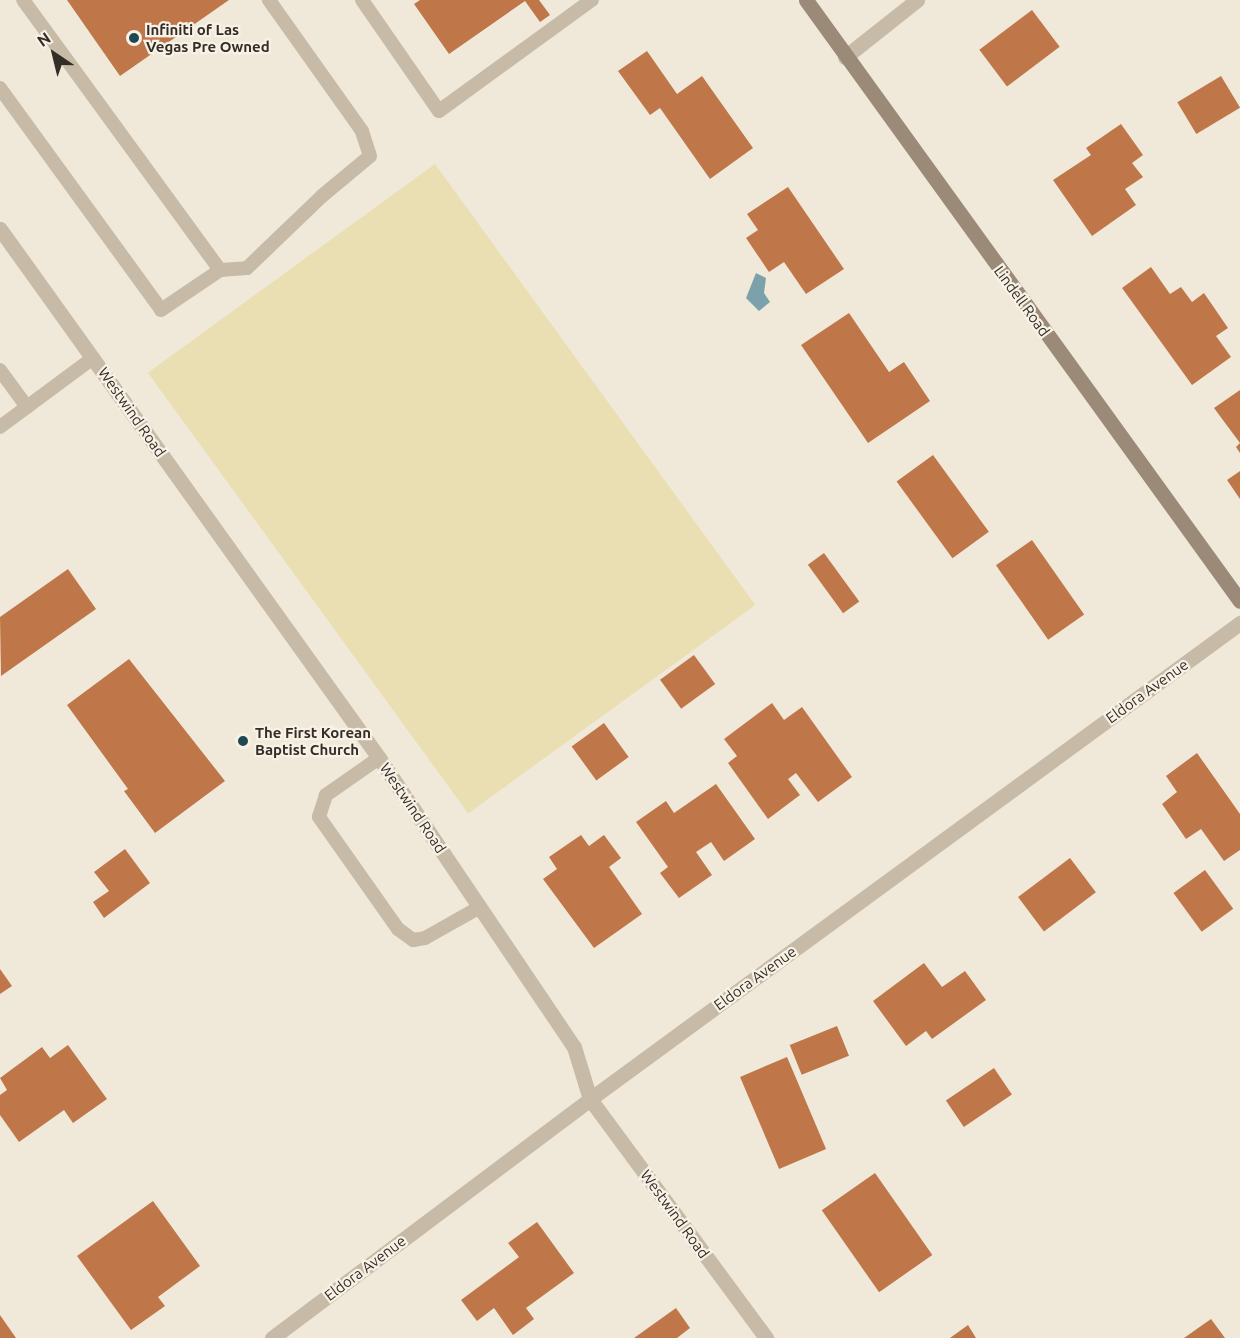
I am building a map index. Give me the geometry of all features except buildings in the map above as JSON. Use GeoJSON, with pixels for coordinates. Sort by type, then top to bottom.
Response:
{"type":"FeatureCollection","features":[{"type":"Feature","properties":{"kind":"street","name":"Lindell Road"},"geometry":{"type":"LineString","coordinates":[[806,0],[1240,601]]}},
{"type":"Feature","properties":{"kind":"street"},"geometry":{"type":"LineString","coordinates":[[845,57],[917,0]]}},
{"type":"Feature","properties":{"kind":"street","name":"Westwind Road"},"geometry":{"type":"LineString","coordinates":[[0,229],[378,758],[574,1047],[590,1099],[766,1338]]}},
{"type":"Feature","properties":{"kind":"street","name":"Eldora Avenue"},"geometry":{"type":"LineString","coordinates":[[272,1338],[590,1099],[1240,623]]}},
{"type":"Feature","properties":{"kind":"lane"},"geometry":{"type":"LineString","coordinates":[[23,0],[220,270]]}},
{"type":"Feature","properties":{"kind":"lane"},"geometry":{"type":"LineString","coordinates":[[0,88],[161,310],[220,270],[247,268],[370,156],[362,131],[269,0]]}},
{"type":"Feature","properties":{"kind":"lane"},"geometry":{"type":"LineString","coordinates":[[362,0],[439,111],[592,0]]}},
{"type":"Feature","properties":{"kind":"lane"},"geometry":{"type":"LineString","coordinates":[[0,428],[93,358]]}},
{"type":"Feature","properties":{"kind":"lane"},"geometry":{"type":"LineString","coordinates":[[0,370],[27,407]]}},
{"type":"Feature","properties":{"kind":"lane"},"geometry":{"type":"LineString","coordinates":[[378,758],[326,795],[319,817],[398,929],[413,940],[425,938],[480,907]]}},
{"type":"Feature","properties":{"kind":"sand"},"geometry":{"type":"Polygon","coordinates":[[[435,164],[755,605],[468,814],[148,373],[435,164]]]}},
{"type":"Feature","properties":{"kind":"water"},"geometry":{"type":"Polygon","coordinates":[[[756,273],[766,278],[764,293],[770,302],[759,311],[746,298],[756,273]]]}},
{"type":"Feature","properties":{"kind":"place","name":"Infiniti of Las Vegas Pre Owned"},"geometry":{"type":"Point","coordinates":[134,38]}},
{"type":"Feature","properties":{"kind":"place","name":"The First Korean Baptist Church"},"geometry":{"type":"Point","coordinates":[243,741]}}]}
